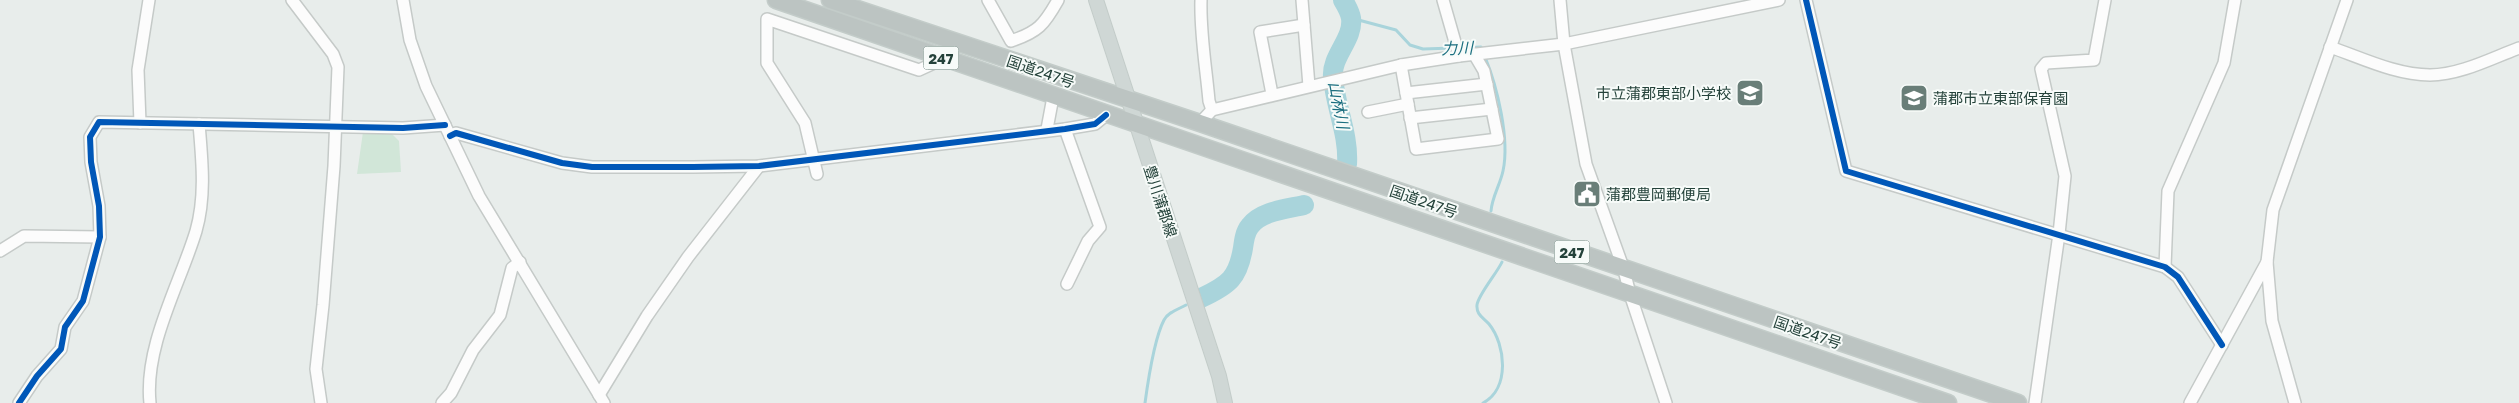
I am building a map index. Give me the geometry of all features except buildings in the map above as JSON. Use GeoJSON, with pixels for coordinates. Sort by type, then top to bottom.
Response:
{"type":"FeatureCollection","features":[{"type":"Feature","properties":{"kind":"highway","name":"国道247号"},"geometry":{"type":"LineString","coordinates":[[776,0],[1053,97],[1948,403]]}},
{"type":"Feature","properties":{"kind":"highway","name":"国道247号"},"geometry":{"type":"LineString","coordinates":[[830,0],[2018,403]]}},
{"type":"Feature","properties":{"kind":"main road","name":"豊川蒲郡線"},"geometry":{"type":"LineString","coordinates":[[1096,0],[1127,101],[1219,376],[1225,403]]}},
{"type":"Feature","properties":{"kind":"street"},"geometry":{"type":"LineString","coordinates":[[140,123],[138,70],[149,0]]}},
{"type":"Feature","properties":{"kind":"street"},"geometry":{"type":"LineString","coordinates":[[292,0],[333,54],[338,67],[323,305],[316,369],[321,403]]}},
{"type":"Feature","properties":{"kind":"street"},"geometry":{"type":"LineString","coordinates":[[403,0],[410,40],[426,86],[479,196],[602,399]]}},
{"type":"Feature","properties":{"kind":"street"},"geometry":{"type":"LineString","coordinates":[[988,0],[1011,41],[1032,34],[1045,23],[1058,0]]}},
{"type":"Feature","properties":{"kind":"street"},"geometry":{"type":"LineString","coordinates":[[1201,0],[1200,35],[1204,47],[1208,102],[1212,110]]}},
{"type":"Feature","properties":{"kind":"street"},"geometry":{"type":"LineString","coordinates":[[1302,0],[1309,86]]}},
{"type":"Feature","properties":{"kind":"street"},"geometry":{"type":"LineString","coordinates":[[1443,0],[1458,50]]}},
{"type":"Feature","properties":{"kind":"street"},"geometry":{"type":"LineString","coordinates":[[1560,0],[1564,44],[1586,164],[1624,270],[1630,294],[1666,403]]}},
{"type":"Feature","properties":{"kind":"street"},"geometry":{"type":"LineString","coordinates":[[1200,124],[1212,110],[1272,94],[1401,66],[1458,50],[1481,53],[1564,44],[1779,0]]}},
{"type":"Feature","properties":{"kind":"street"},"geometry":{"type":"LineString","coordinates":[[1806,0],[1846,172],[2165,267],[2178,277],[2222,344]]}},
{"type":"Feature","properties":{"kind":"street"},"geometry":{"type":"LineString","coordinates":[[2035,403],[2059,234],[2065,176],[2041,69],[2046,63],[2094,60],[2105,0]]}},
{"type":"Feature","properties":{"kind":"street"},"geometry":{"type":"LineString","coordinates":[[2165,267],[2168,191],[2224,62],[2235,0]]}},
{"type":"Feature","properties":{"kind":"street"},"geometry":{"type":"LineString","coordinates":[[2295,403],[2272,321],[2266,262],[2273,210],[2347,0]]}},
{"type":"Feature","properties":{"kind":"street"},"geometry":{"type":"LineString","coordinates":[[816,174],[805,123],[767,64],[767,19],[919,70],[943,59]]}},
{"type":"Feature","properties":{"kind":"street"},"geometry":{"type":"LineString","coordinates":[[1272,94],[1260,32],[1304,25]]}},
{"type":"Feature","properties":{"kind":"street"},"geometry":{"type":"LineString","coordinates":[[2330,47],[2405,73],[2432,75],[2458,71],[2519,48]]}},
{"type":"Feature","properties":{"kind":"street"},"geometry":{"type":"LineString","coordinates":[[1401,66],[1416,150],[1498,139],[1481,53]]}},
{"type":"Feature","properties":{"kind":"street"},"geometry":{"type":"LineString","coordinates":[[1368,112],[1407,99],[1487,84]]}},
{"type":"Feature","properties":{"kind":"street"},"geometry":{"type":"LineString","coordinates":[[1047,130],[1053,97]]}},
{"type":"Feature","properties":{"kind":"street"},"geometry":{"type":"LineString","coordinates":[[1410,118],[1492,109]]}},
{"type":"Feature","properties":{"kind":"street"},"geometry":{"type":"LineString","coordinates":[[450,136],[456,133],[562,163],[592,167],[759,166],[1095,124],[1106,115]]}},
{"type":"Feature","properties":{"kind":"street"},"geometry":{"type":"LineString","coordinates":[[20,403],[37,376],[61,349],[65,327],[83,301],[100,237],[99,206],[91,162],[90,137],[99,122],[403,128],[445,125]]}},
{"type":"Feature","properties":{"kind":"street"},"geometry":{"type":"LineString","coordinates":[[150,403],[152,364],[164,316],[196,230],[202,201],[203,175],[199,124]]}},
{"type":"Feature","properties":{"kind":"street"},"geometry":{"type":"LineString","coordinates":[[1065,128],[1100,227],[1088,241],[1066,284]]}},
{"type":"Feature","properties":{"kind":"street"},"geometry":{"type":"LineString","coordinates":[[602,399],[652,308],[688,257],[759,166]]}},
{"type":"Feature","properties":{"kind":"street"},"geometry":{"type":"LineString","coordinates":[[0,251],[24,236],[100,237]]}},
{"type":"Feature","properties":{"kind":"street"},"geometry":{"type":"LineString","coordinates":[[442,403],[451,392],[473,350],[500,315],[512,268],[520,262]]}},
{"type":"Feature","properties":{"kind":"street"},"geometry":{"type":"LineString","coordinates":[[2190,403],[2266,262]]}},
{"type":"Feature","properties":{"kind":"green space"},"geometry":{"type":"Polygon","coordinates":[[[389,131],[399,141],[401,172],[357,174],[363,132],[389,131]]]}},
{"type":"Feature","properties":{"kind":"waterway","name":"山林川"},"geometry":{"type":"LineString","coordinates":[[1343,0],[1351,18],[1351,26],[1335,62],[1333,77],[1346,142],[1347,164]]}},
{"type":"Feature","properties":{"kind":"waterway","name":"力川"},"geometry":{"type":"LineString","coordinates":[[1351,18],[1396,30],[1410,45],[1423,49],[1453,48]]}},
{"type":"Feature","properties":{"kind":"waterway","name":"力川"},"geometry":{"type":"LineString","coordinates":[[1459,48],[1481,47],[1483,51]]}},
{"type":"Feature","properties":{"kind":"waterway","name":"力川"},"geometry":{"type":"LineString","coordinates":[[1485,57],[1498,97],[1505,144],[1503,171],[1491,211]]}},
{"type":"Feature","properties":{"kind":"waterway","name":"山林川"},"geometry":{"type":"LineString","coordinates":[[1201,298],[1219,289],[1235,274],[1241,258],[1246,233],[1255,221],[1275,211],[1304,205]]}},
{"type":"Feature","properties":{"kind":"waterway","name":"力川"},"geometry":{"type":"LineString","coordinates":[[1483,403],[1498,388],[1501,377],[1502,355],[1495,333],[1479,314],[1477,305],[1502,262]]}},
{"type":"Feature","properties":{"kind":"waterway","name":"山林川"},"geometry":{"type":"LineString","coordinates":[[1145,403],[1152,360],[1160,328],[1168,315],[1186,305]]}},
{"type":"Feature","properties":{"kind":"cycle path"},"geometry":{"type":"LineString","coordinates":[[1806,0],[1846,171],[2165,267],[2178,277],[2222,345]]}},
{"type":"Feature","properties":{"kind":"cycle path"},"geometry":{"type":"LineString","coordinates":[[450,136],[456,133],[562,163],[592,167],[759,166],[1065,129],[1095,124],[1106,115]]}},
{"type":"Feature","properties":{"kind":"cycle path"},"geometry":{"type":"LineString","coordinates":[[19,403],[37,376],[61,349],[65,327],[83,301],[100,237],[99,206],[91,162],[90,137],[99,122],[403,128],[445,125]]}},
{"type":"Feature","properties":{"kind":"place","name":"市立蒲郡東部小学校"},"geometry":{"type":"Point","coordinates":[1750,93]}},
{"type":"Feature","properties":{"kind":"place","name":"蒲郡市立東部保育園"},"geometry":{"type":"Point","coordinates":[1914,98]}},
{"type":"Feature","properties":{"kind":"place","name":"蒲郡豊岡郵便局"},"geometry":{"type":"Point","coordinates":[1587,194]}}]}
